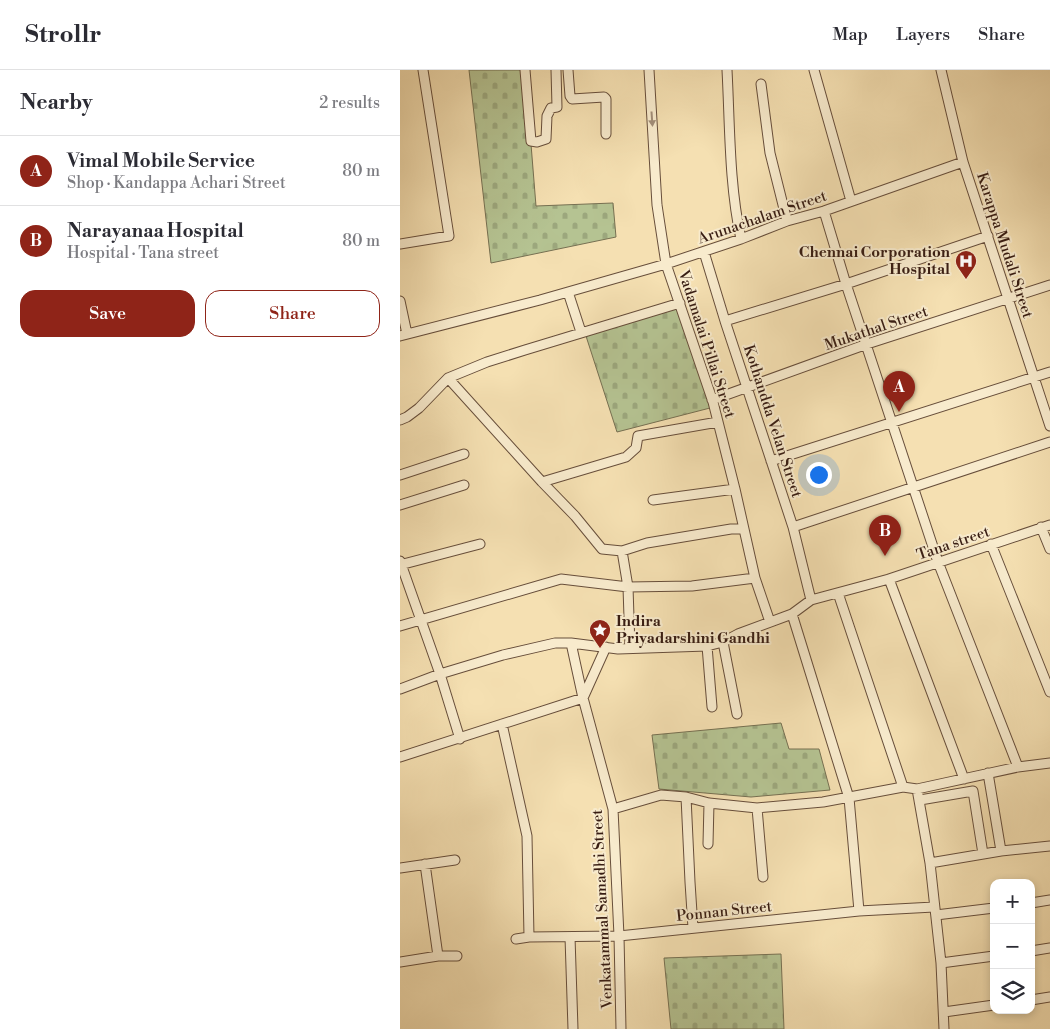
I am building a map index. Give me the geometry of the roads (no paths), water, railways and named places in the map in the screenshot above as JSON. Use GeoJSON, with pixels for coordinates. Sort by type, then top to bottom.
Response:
{"type":"FeatureCollection","features":[{"type":"Feature","properties":{"kind":"street"},"geometry":{"type":"LineString","coordinates":[[400,244],[449,236],[423,70]]}},
{"type":"Feature","properties":{"kind":"street"},"geometry":{"type":"LineString","coordinates":[[525,70],[530,141],[537,142],[546,139],[548,113],[551,108],[557,107],[556,70]]}},
{"type":"Feature","properties":{"kind":"street"},"geometry":{"type":"LineString","coordinates":[[568,70],[570,96],[572,99],[604,97],[606,99],[606,134]]}},
{"type":"Feature","properties":{"kind":"street","name":"Vadamalai Pillai Street"},"geometry":{"type":"LineString","coordinates":[[649,70],[657,205],[666,264],[712,400],[755,578],[770,622]]}},
{"type":"Feature","properties":{"kind":"street"},"geometry":{"type":"LineString","coordinates":[[727,70],[733,179],[737,221],[742,239]]}},
{"type":"Feature","properties":{"kind":"street"},"geometry":{"type":"LineString","coordinates":[[814,70],[851,201]]}},
{"type":"Feature","properties":{"kind":"street","name":"Karappa Mudali Street"},"geometry":{"type":"LineString","coordinates":[[941,70],[963,162],[1050,426]]}},
{"type":"Feature","properties":{"kind":"street"},"geometry":{"type":"LineString","coordinates":[[761,84],[770,153],[787,221]]}},
{"type":"Feature","properties":{"kind":"street","name":"Arunachalam Street"},"geometry":{"type":"LineString","coordinates":[[403,335],[666,264],[963,162]]}},
{"type":"Feature","properties":{"kind":"street"},"geometry":{"type":"LineString","coordinates":[[824,211],[846,284],[938,562],[1018,767]]}},
{"type":"Feature","properties":{"kind":"street"},"geometry":{"type":"LineString","coordinates":[[725,321],[846,284],[988,236]]}},
{"type":"Feature","properties":{"kind":"street","name":"Kothandda Velan Street"},"geometry":{"type":"LineString","coordinates":[[704,252],[793,527],[811,600]]}},
{"type":"Feature","properties":{"kind":"street","name":"Mukathal Street"},"geometry":{"type":"LineString","coordinates":[[712,400],[867,344],[1050,285]]}},
{"type":"Feature","properties":{"kind":"street"},"geometry":{"type":"LineString","coordinates":[[568,292],[581,332]]}},
{"type":"Feature","properties":{"kind":"street"},"geometry":{"type":"LineString","coordinates":[[400,301],[403,335]]}},
{"type":"Feature","properties":{"kind":"street"},"geometry":{"type":"LineString","coordinates":[[400,420],[418,408],[448,378],[487,362],[680,303]]}},
{"type":"Feature","properties":{"kind":"street"},"geometry":{"type":"LineString","coordinates":[[771,461],[1050,372]]}},
{"type":"Feature","properties":{"kind":"street"},"geometry":{"type":"LineString","coordinates":[[448,378],[602,548],[622,551],[652,542],[731,529],[744,529]]}},
{"type":"Feature","properties":{"kind":"street"},"geometry":{"type":"LineString","coordinates":[[542,482],[626,457],[636,448],[638,436],[718,422]]}},
{"type":"Feature","properties":{"kind":"street"},"geometry":{"type":"LineString","coordinates":[[793,527],[1050,442]]}},
{"type":"Feature","properties":{"kind":"street"},"geometry":{"type":"LineString","coordinates":[[400,475],[464,454]]}},
{"type":"Feature","properties":{"kind":"street"},"geometry":{"type":"LineString","coordinates":[[400,506],[464,485]]}},
{"type":"Feature","properties":{"kind":"street"},"geometry":{"type":"LineString","coordinates":[[653,500],[735,489]]}},
{"type":"Feature","properties":{"kind":"street"},"geometry":{"type":"LineString","coordinates":[[1046,526],[1050,549]]}},
{"type":"Feature","properties":{"kind":"street","name":"Tana street"},"geometry":{"type":"LineString","coordinates":[[400,689],[503,654],[555,643],[571,643],[618,649],[707,646],[723,642],[792,614],[811,600],[889,579],[1046,526]]}},
{"type":"Feature","properties":{"kind":"street"},"geometry":{"type":"LineString","coordinates":[[460,739],[440,674],[400,564],[480,544]]}},
{"type":"Feature","properties":{"kind":"street"},"geometry":{"type":"LineString","coordinates":[[991,544],[1050,692]]}},
{"type":"Feature","properties":{"kind":"street"},"geometry":{"type":"LineString","coordinates":[[622,551],[628,587],[630,648]]}},
{"type":"Feature","properties":{"kind":"street"},"geometry":{"type":"LineString","coordinates":[[400,626],[561,579],[628,587],[692,586],[755,578]]}},
{"type":"Feature","properties":{"kind":"street"},"geometry":{"type":"LineString","coordinates":[[889,579],[964,779]]}},
{"type":"Feature","properties":{"kind":"street"},"geometry":{"type":"LineString","coordinates":[[838,593],[903,788]]}},
{"type":"Feature","properties":{"kind":"street"},"geometry":{"type":"LineString","coordinates":[[792,614],[848,798],[859,911]]}},
{"type":"Feature","properties":{"kind":"street"},"geometry":{"type":"LineString","coordinates":[[723,642],[737,714]]}},
{"type":"Feature","properties":{"kind":"street","name":"Venkatammal Samadhi Street"},"geometry":{"type":"LineString","coordinates":[[571,643],[583,698],[613,809],[621,1029]]}},
{"type":"Feature","properties":{"kind":"street"},"geometry":{"type":"LineString","coordinates":[[707,646],[712,707]]}},
{"type":"Feature","properties":{"kind":"street"},"geometry":{"type":"LineString","coordinates":[[400,757],[583,698],[606,648]]}},
{"type":"Feature","properties":{"kind":"street"},"geometry":{"type":"LineString","coordinates":[[502,724],[527,836],[529,937]]}},
{"type":"Feature","properties":{"kind":"street"},"geometry":{"type":"LineString","coordinates":[[613,809],[661,796],[686,797],[709,803],[758,808],[848,798],[903,788],[917,789],[1018,767],[1050,763]]}},
{"type":"Feature","properties":{"kind":"street"},"geometry":{"type":"LineString","coordinates":[[988,774],[1001,851]]}},
{"type":"Feature","properties":{"kind":"street"},"geometry":{"type":"LineString","coordinates":[[917,789],[930,863],[941,963],[944,1029]]}},
{"type":"Feature","properties":{"kind":"street"},"geometry":{"type":"LineString","coordinates":[[920,800],[972,790],[983,854]]}},
{"type":"Feature","properties":{"kind":"street"},"geometry":{"type":"LineString","coordinates":[[686,797],[693,928]]}},
{"type":"Feature","properties":{"kind":"street"},"geometry":{"type":"LineString","coordinates":[[708,844],[709,803]]}},
{"type":"Feature","properties":{"kind":"street"},"geometry":{"type":"LineString","coordinates":[[758,808],[763,877]]}},
{"type":"Feature","properties":{"kind":"street"},"geometry":{"type":"LineString","coordinates":[[930,863],[1001,851],[1050,846]]}},
{"type":"Feature","properties":{"kind":"street"},"geometry":{"type":"LineString","coordinates":[[400,868],[455,860]]}},
{"type":"Feature","properties":{"kind":"street"},"geometry":{"type":"LineString","coordinates":[[425,864],[438,956]]}},
{"type":"Feature","properties":{"kind":"street"},"geometry":{"type":"LineString","coordinates":[[1035,902],[1050,900]]}},
{"type":"Feature","properties":{"kind":"street","name":"Ponnan Street"},"geometry":{"type":"LineString","coordinates":[[516,939],[529,937],[619,936],[859,911],[935,911],[990,908]]}},
{"type":"Feature","properties":{"kind":"street"},"geometry":{"type":"LineString","coordinates":[[570,938],[573,1029]]}},
{"type":"Feature","properties":{"kind":"street"},"geometry":{"type":"LineString","coordinates":[[1035,950],[1050,948]]}},
{"type":"Feature","properties":{"kind":"street"},"geometry":{"type":"LineString","coordinates":[[400,962],[438,956],[457,956]]}},
{"type":"Feature","properties":{"kind":"street"},"geometry":{"type":"LineString","coordinates":[[941,963],[990,957]]}},
{"type":"Feature","properties":{"kind":"street"},"geometry":{"type":"LineString","coordinates":[[1035,999],[1050,997]]}},
{"type":"Feature","properties":{"kind":"street"},"geometry":{"type":"LineString","coordinates":[[944,1012],[990,1006]]}},
{"type":"Feature","properties":{"kind":"place","name":"Chennai Corporation Hospital"},"geometry":{"type":"Point","coordinates":[966,280]}},
{"type":"Feature","properties":{"kind":"place","name":"Vimal Mobile Service"},"geometry":{"type":"Point","coordinates":[899,412]}},
{"type":"Feature","properties":{"kind":"place","name":"Narayanaa Hospital"},"geometry":{"type":"Point","coordinates":[885,556]}},
{"type":"Feature","properties":{"kind":"place","name":"Indira Priyadarshini Gandhi"},"geometry":{"type":"Point","coordinates":[600,649]}}]}
